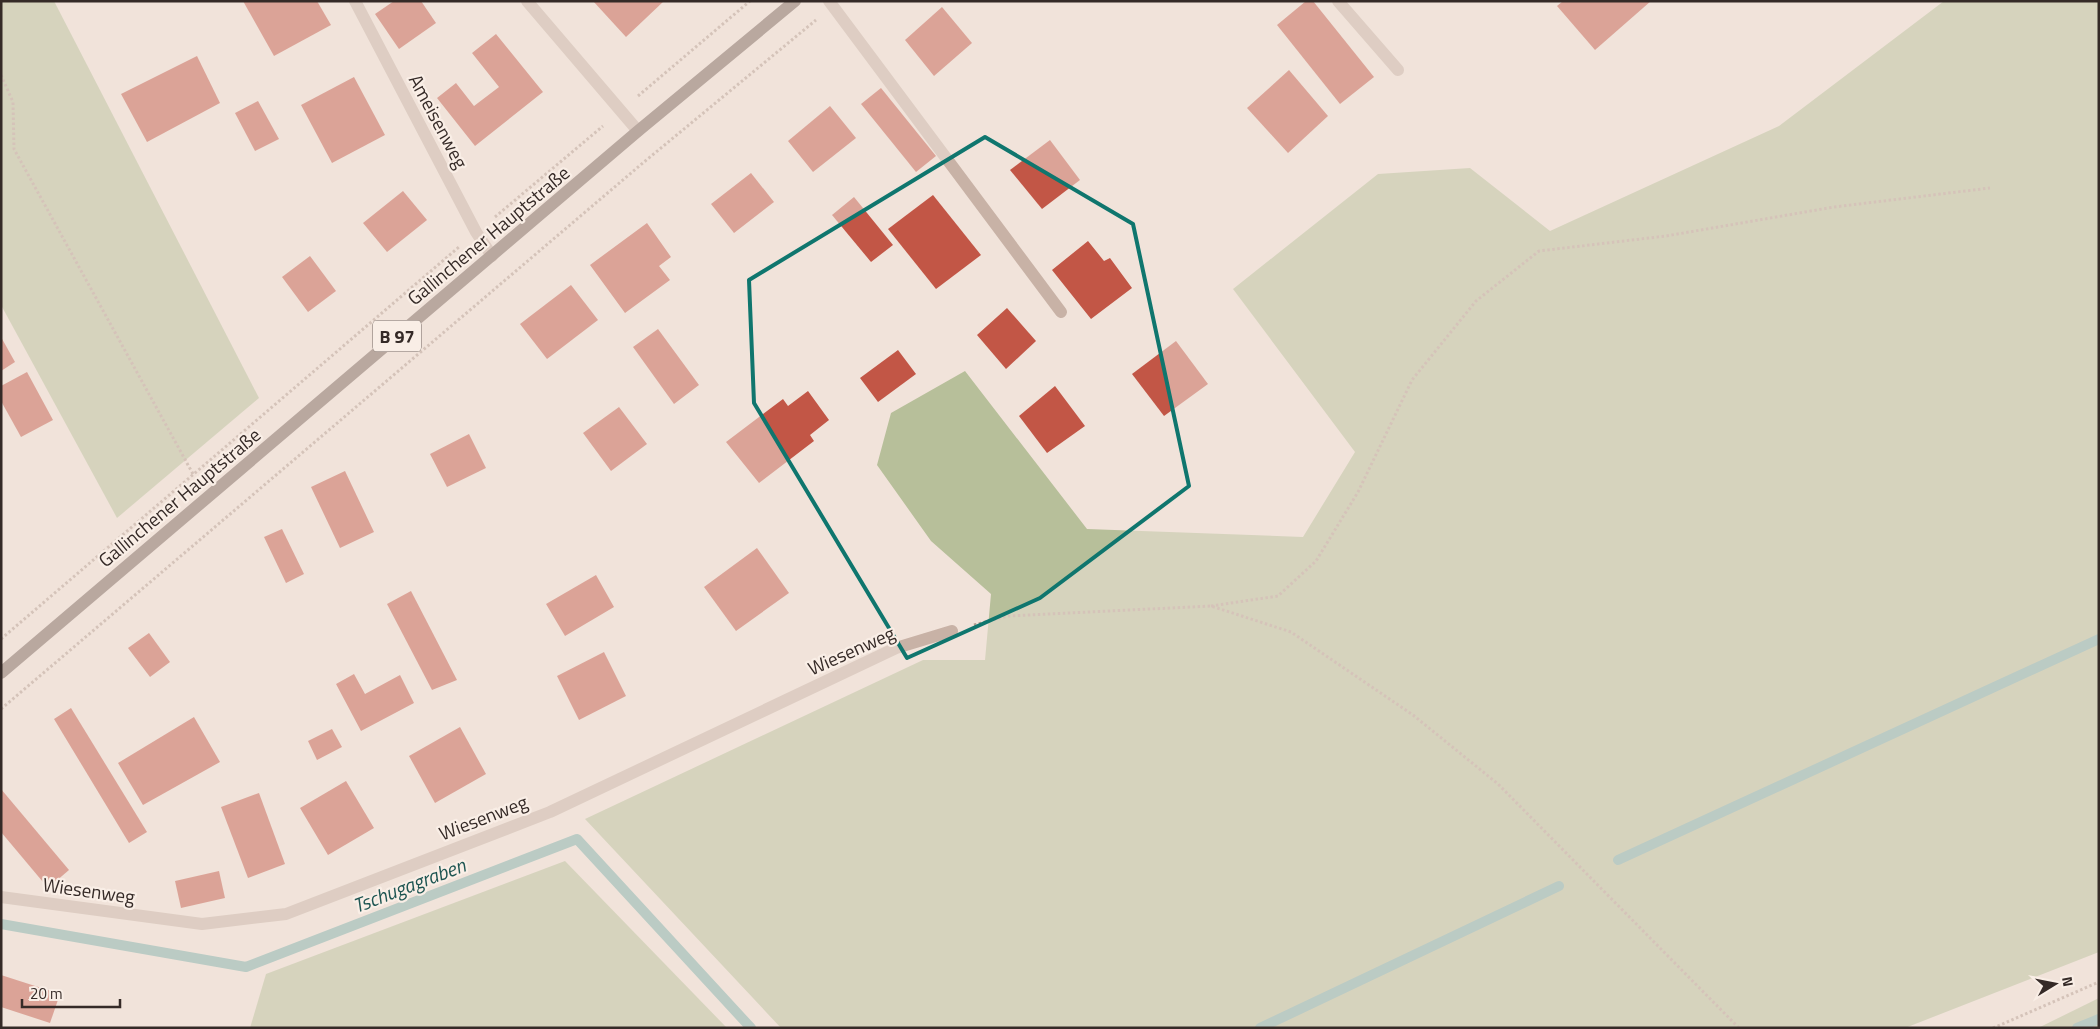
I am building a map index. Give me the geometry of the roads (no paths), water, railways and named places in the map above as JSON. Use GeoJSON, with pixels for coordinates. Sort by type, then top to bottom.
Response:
{"type":"FeatureCollection","features":[{"type":"Feature","properties":{"kind":"main road","name":"Gallinchener Hauptstraße"},"geometry":{"type":"LineString","coordinates":[[1,673],[638,131],[795,1]]}},
{"type":"Feature","properties":{"kind":"street","name":"Ameisenweg"},"geometry":{"type":"LineString","coordinates":[[354,1],[476,232],[492,256]]}},
{"type":"Feature","properties":{"kind":"street"},"geometry":{"type":"LineString","coordinates":[[527,1],[638,131]]}},
{"type":"Feature","properties":{"kind":"street"},"geometry":{"type":"LineString","coordinates":[[1338,1],[1398,70]]}},
{"type":"Feature","properties":{"kind":"street"},"geometry":{"type":"LineString","coordinates":[[831,4],[1062,312]]}},
{"type":"Feature","properties":{"kind":"street","name":"Wiesenweg"},"geometry":{"type":"LineString","coordinates":[[1,897],[202,924],[286,914],[550,812],[896,648],[952,631]]}},
{"type":"Feature","properties":{"kind":"waterway"},"geometry":{"type":"LineString","coordinates":[[1618,860],[2099,639]]}},
{"type":"Feature","properties":{"kind":"waterway","name":"Tschugagraben"},"geometry":{"type":"LineString","coordinates":[[1,924],[246,967],[577,839],[751,1028]]}},
{"type":"Feature","properties":{"kind":"waterway"},"geometry":{"type":"LineString","coordinates":[[1260,1028],[1559,886]]}},
{"type":"Feature","properties":{"kind":"waterway","name":"Tschugagraben"},"geometry":{"type":"LineString","coordinates":[[2077,1028],[2099,1019]]}}]}
